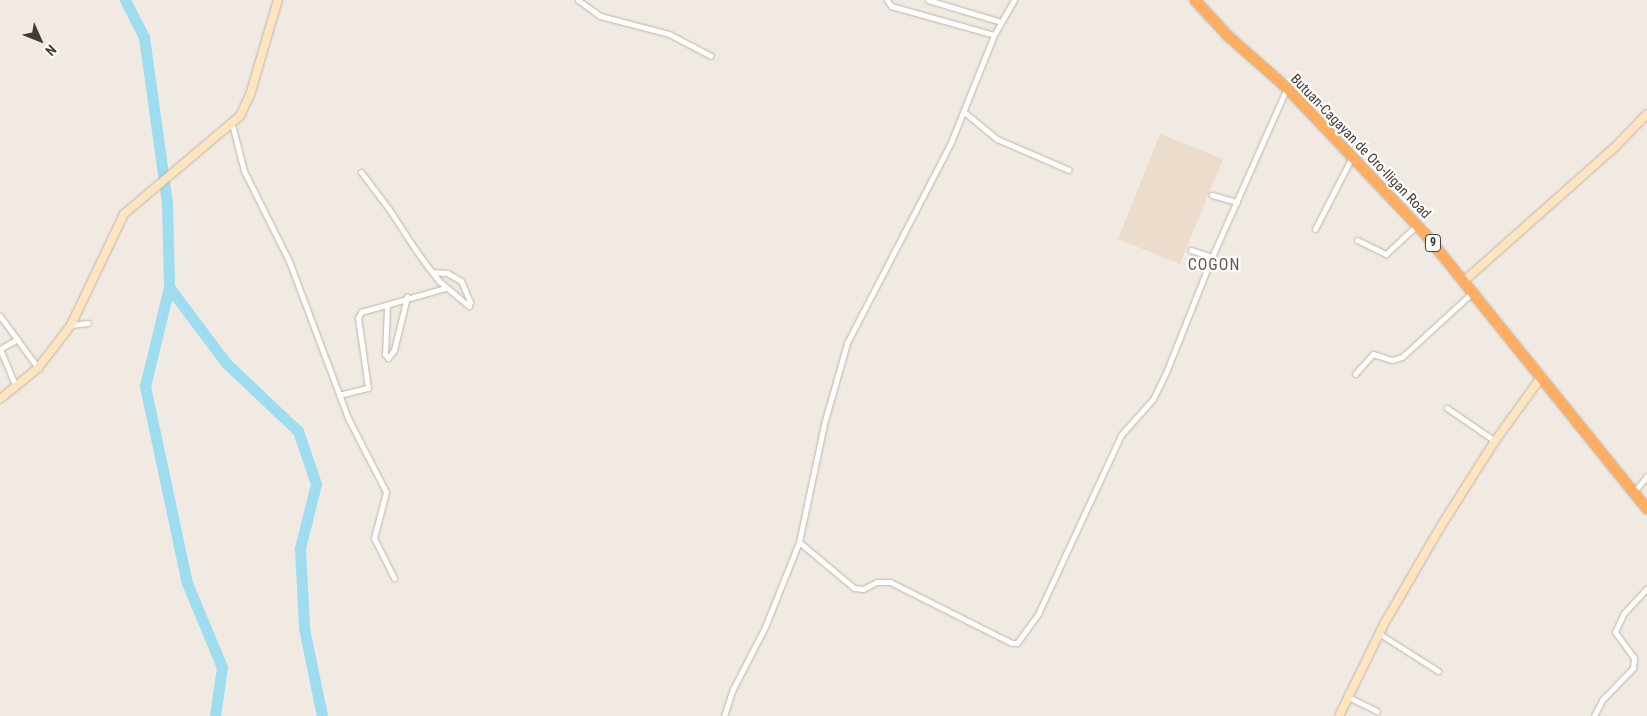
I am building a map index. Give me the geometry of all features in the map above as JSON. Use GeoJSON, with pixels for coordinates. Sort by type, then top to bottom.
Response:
{"type":"FeatureCollection","features":[{"type":"Feature","properties":{"kind":"highway","name":"Butuan-Cagayan de Oro-Iligan Road"},"geometry":{"type":"LineString","coordinates":[[1195,0],[1228,36],[1287,88],[1417,224],[1542,376],[1647,509]]}},
{"type":"Feature","properties":{"kind":"street"},"geometry":{"type":"LineString","coordinates":[[0,399],[16,388],[38,368],[71,325],[119,221],[143,195],[232,124],[248,101],[278,0]]}},
{"type":"Feature","properties":{"kind":"street"},"geometry":{"type":"LineString","coordinates":[[578,0],[600,16],[669,34],[711,56]]}},
{"type":"Feature","properties":{"kind":"street"},"geometry":{"type":"LineString","coordinates":[[887,0],[891,6],[994,35]]}},
{"type":"Feature","properties":{"kind":"street"},"geometry":{"type":"LineString","coordinates":[[928,0],[1001,22]]}},
{"type":"Feature","properties":{"kind":"street"},"geometry":{"type":"LineString","coordinates":[[724,716],[733,689],[765,627],[799,542],[843,354],[964,112],[994,35],[1013,0]]}},
{"type":"Feature","properties":{"kind":"street"},"geometry":{"type":"LineString","coordinates":[[799,542],[854,588],[863,589],[877,582],[890,582],[1012,644],[1017,643],[1038,614],[1121,434],[1153,399],[1188,322],[1212,257],[1287,88]]}},
{"type":"Feature","properties":{"kind":"street"},"geometry":{"type":"LineString","coordinates":[[964,112],[996,139],[1069,170]]}},
{"type":"Feature","properties":{"kind":"street"},"geometry":{"type":"LineString","coordinates":[[1464,280],[1614,148],[1647,114]]}},
{"type":"Feature","properties":{"kind":"street"},"geometry":{"type":"LineString","coordinates":[[232,124],[244,171],[290,261],[339,395],[386,492],[374,538],[394,578]]}},
{"type":"Feature","properties":{"kind":"street"},"geometry":{"type":"LineString","coordinates":[[1315,229],[1352,156]]}},
{"type":"Feature","properties":{"kind":"street"},"geometry":{"type":"LineString","coordinates":[[361,172],[432,272],[445,288],[465,306],[469,306],[461,280],[447,273],[432,272]]}},
{"type":"Feature","properties":{"kind":"street"},"geometry":{"type":"LineString","coordinates":[[1212,195],[1237,202]]}},
{"type":"Feature","properties":{"kind":"street"},"geometry":{"type":"LineString","coordinates":[[1357,240],[1386,254],[1417,224]]}},
{"type":"Feature","properties":{"kind":"street"},"geometry":{"type":"LineString","coordinates":[[1191,250],[1212,257]]}},
{"type":"Feature","properties":{"kind":"street"},"geometry":{"type":"LineString","coordinates":[[339,395],[368,388],[359,316],[364,311],[387,307],[407,297],[445,288]]}},
{"type":"Feature","properties":{"kind":"street"},"geometry":{"type":"LineString","coordinates":[[1355,374],[1373,354],[1392,360],[1402,357],[1474,292]]}},
{"type":"Feature","properties":{"kind":"street"},"geometry":{"type":"LineString","coordinates":[[387,307],[385,354],[388,358],[394,350],[407,297]]}},
{"type":"Feature","properties":{"kind":"street"},"geometry":{"type":"LineString","coordinates":[[0,316],[38,368]]}},
{"type":"Feature","properties":{"kind":"street"},"geometry":{"type":"LineString","coordinates":[[71,325],[88,323]]}},
{"type":"Feature","properties":{"kind":"street"},"geometry":{"type":"LineString","coordinates":[[16,388],[0,349],[17,339]]}},
{"type":"Feature","properties":{"kind":"street"},"geometry":{"type":"LineString","coordinates":[[1339,716],[1380,634],[1495,441],[1542,376]]}},
{"type":"Feature","properties":{"kind":"street"},"geometry":{"type":"LineString","coordinates":[[1447,408],[1495,441]]}},
{"type":"Feature","properties":{"kind":"street"},"geometry":{"type":"LineString","coordinates":[[1634,493],[1647,476]]}},
{"type":"Feature","properties":{"kind":"street"},"geometry":{"type":"LineString","coordinates":[[1594,716],[1602,700],[1633,668],[1634,658],[1615,632],[1617,623],[1647,588]]}},
{"type":"Feature","properties":{"kind":"street"},"geometry":{"type":"LineString","coordinates":[[1380,634],[1438,671]]}},
{"type":"Feature","properties":{"kind":"street"},"geometry":{"type":"LineString","coordinates":[[1348,697],[1377,711]]}},
{"type":"Feature","properties":{"kind":"shaded area"},"geometry":{"type":"Polygon","coordinates":[[[1160,134],[1223,159],[1180,264],[1118,239],[1160,134]]]}},
{"type":"Feature","properties":{"kind":"waterway"},"geometry":{"type":"LineString","coordinates":[[125,0],[144,37],[167,203],[169,287],[145,386],[187,583],[222,667],[215,716]]}},
{"type":"Feature","properties":{"kind":"waterway"},"geometry":{"type":"LineString","coordinates":[[169,287],[226,363],[298,431],[316,484],[300,548],[304,628],[322,716]]}},
{"type":"Feature","properties":{"kind":"district","name":"COGON"},"geometry":{"type":"Point","coordinates":[1214,265]}}]}
